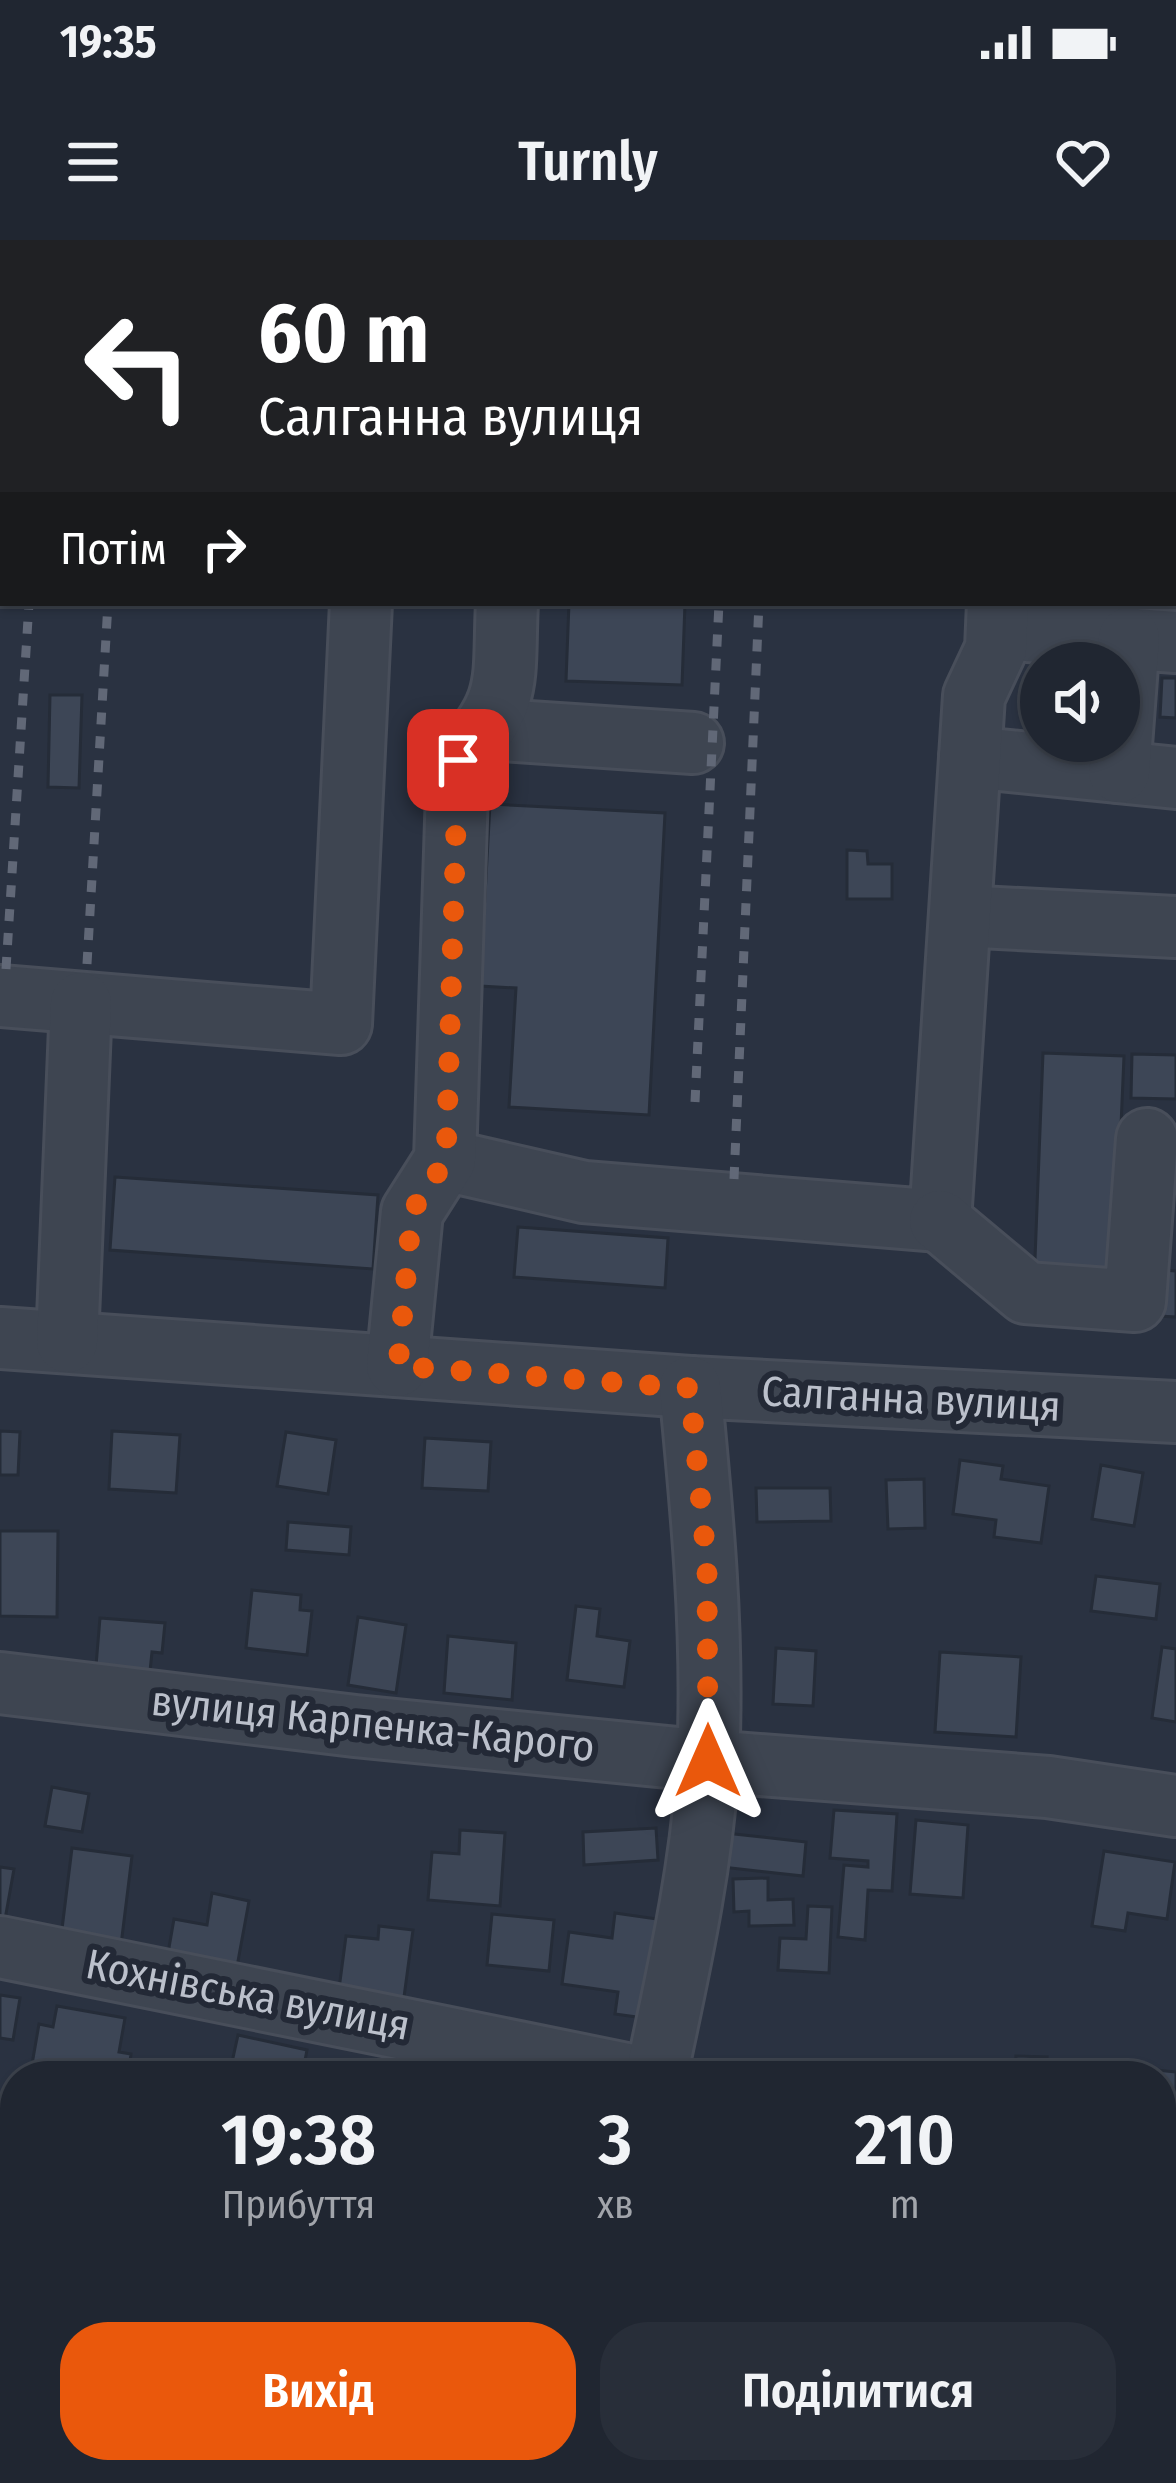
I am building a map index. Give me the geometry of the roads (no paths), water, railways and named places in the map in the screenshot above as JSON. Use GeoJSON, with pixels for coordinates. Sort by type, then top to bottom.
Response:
{"type":"FeatureCollection","features":[{"type":"Feature","properties":{"kind":"street"},"geometry":{"type":"LineString","coordinates":[[0,997],[341,1024],[361,606]]}},
{"type":"Feature","properties":{"kind":"street"},"geometry":{"type":"LineString","coordinates":[[398,1366],[412,1211],[446,1160],[458,760],[486,729],[502,701],[507,606]]}},
{"type":"Feature","properties":{"kind":"street"},"geometry":{"type":"LineString","coordinates":[[940,1221],[960,916],[970,757],[974,696],[996,650],[998,616],[1153,640],[1148,775],[970,757]]}},
{"type":"Feature","properties":{"kind":"street"},"geometry":{"type":"LineString","coordinates":[[486,729],[693,743]]}},
{"type":"Feature","properties":{"kind":"street"},"geometry":{"type":"LineString","coordinates":[[960,916],[1176,927]]}},
{"type":"Feature","properties":{"kind":"street"},"geometry":{"type":"LineString","coordinates":[[67,1342],[81,1004]]}},
{"type":"Feature","properties":{"kind":"street"},"geometry":{"type":"LineString","coordinates":[[446,1160],[584,1192],[940,1221],[1026,1293],[1135,1301],[1147,1139]]}},
{"type":"Feature","properties":{"kind":"street","name":"Салганна вулиця"},"geometry":{"type":"LineString","coordinates":[[0,1338],[690,1388],[1176,1412]]}},
{"type":"Feature","properties":{"kind":"street"},"geometry":{"type":"LineString","coordinates":[[659,2061],[693,1902],[708,1761],[707,1567],[690,1388]]}},
{"type":"Feature","properties":{"kind":"street","name":"вулиця Карпенка-Карого"},"geometry":{"type":"LineString","coordinates":[[0,1683],[355,1726],[708,1761],[1048,1787],[1176,1806]]}},
{"type":"Feature","properties":{"kind":"street","name":"Кохнівська вулиця"},"geometry":{"type":"LineString","coordinates":[[0,1948],[561,2061]]}},
{"type":"Feature","properties":{"kind":"railway"},"geometry":{"type":"LineString","coordinates":[[6,969],[29,606]]}},
{"type":"Feature","properties":{"kind":"railway"},"geometry":{"type":"LineString","coordinates":[[87,964],[108,606]]}},
{"type":"Feature","properties":{"kind":"railway"},"geometry":{"type":"LineString","coordinates":[[695,1102],[719,606]]}},
{"type":"Feature","properties":{"kind":"railway"},"geometry":{"type":"LineString","coordinates":[[734,1179],[759,606]]}}]}
